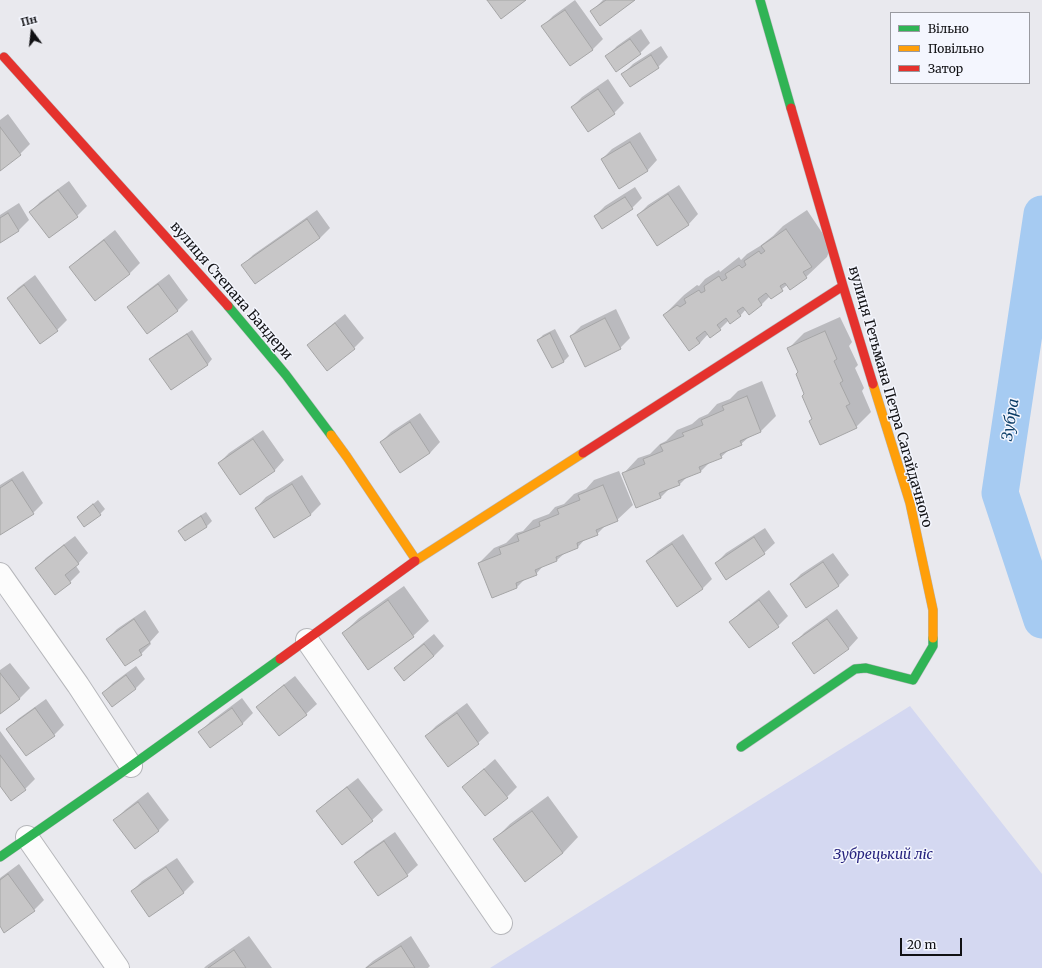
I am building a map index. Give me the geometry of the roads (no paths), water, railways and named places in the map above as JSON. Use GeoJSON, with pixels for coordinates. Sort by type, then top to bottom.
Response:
{"type":"FeatureCollection","features":[{"type":"Feature","properties":{"kind":"street","name":"вулиця Гетьмана Петра Сагайдачного"},"geometry":{"type":"LineString","coordinates":[[741,747],[855,669],[866,668],[913,680],[933,646],[933,610],[910,503],[843,286],[760,0]]}},
{"type":"Feature","properties":{"kind":"street","name":"вулиця Степана Бандери"},"geometry":{"type":"LineString","coordinates":[[4,57],[234,313],[286,375],[347,457],[416,560]]}},
{"type":"Feature","properties":{"kind":"street"},"geometry":{"type":"LineString","coordinates":[[0,857],[132,766],[308,640],[416,560],[843,286]]}},
{"type":"Feature","properties":{"kind":"street"},"geometry":{"type":"LineString","coordinates":[[0,574],[78,685],[132,766]]}},
{"type":"Feature","properties":{"kind":"street"},"geometry":{"type":"LineString","coordinates":[[308,640],[501,923]]}},
{"type":"Feature","properties":{"kind":"street"},"geometry":{"type":"LineString","coordinates":[[27,837],[118,968]]}},
{"type":"Feature","properties":{"kind":"waterway","name":"Зубра"},"geometry":{"type":"LineString","coordinates":[[1042,214],[1000,493],[1042,620]]}},
{"type":"Feature","properties":{"kind":"park label","name":"Зубрецький ліс"},"geometry":{"type":"Point","coordinates":[883,855]}}]}
